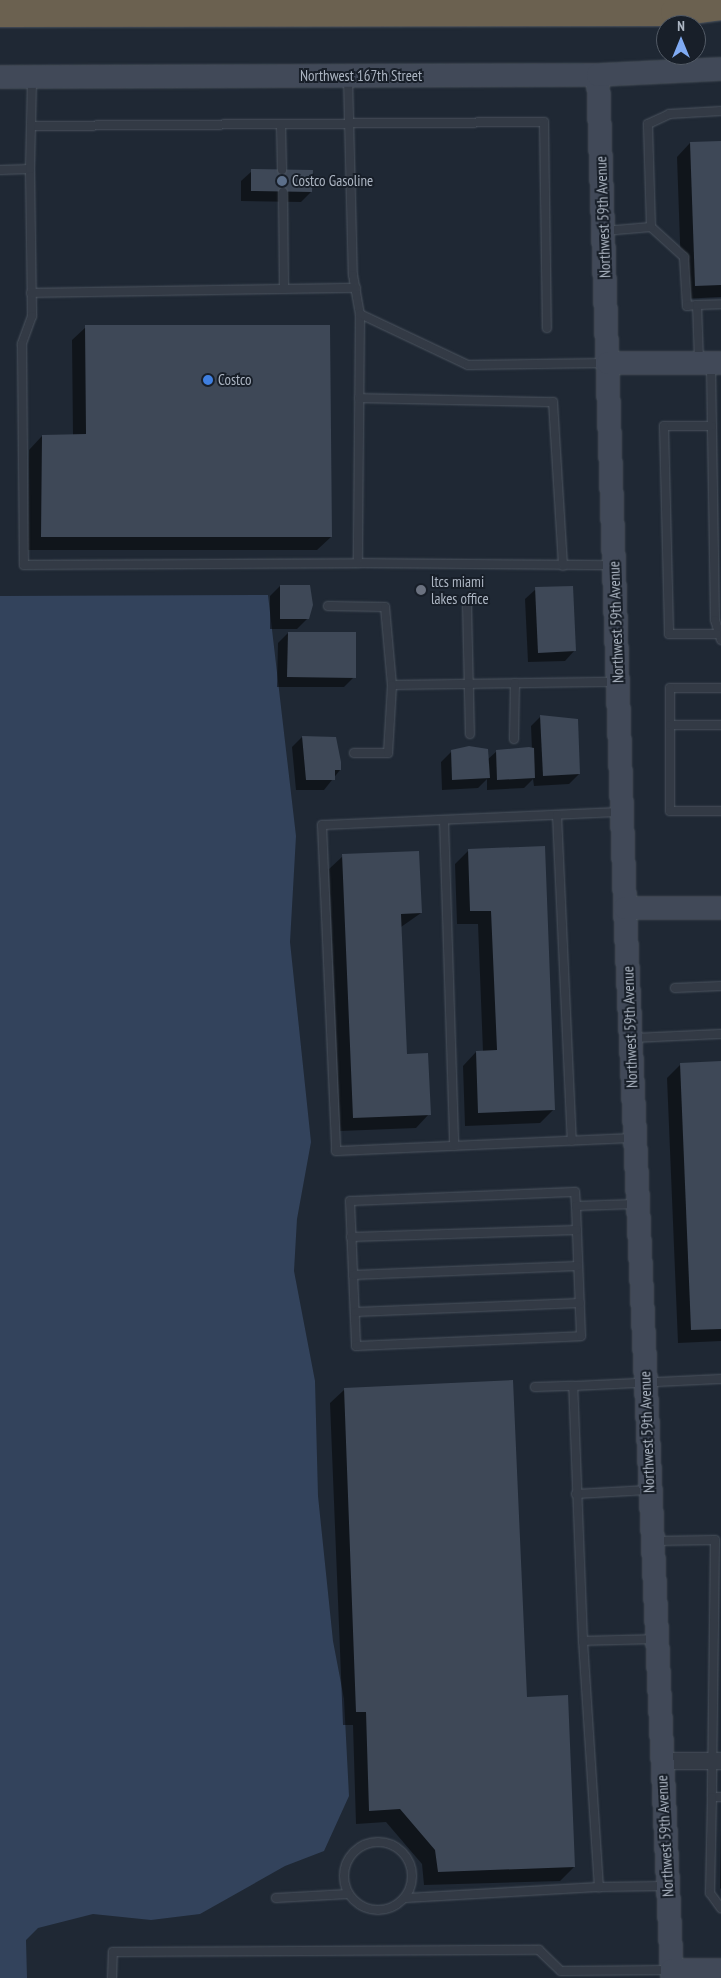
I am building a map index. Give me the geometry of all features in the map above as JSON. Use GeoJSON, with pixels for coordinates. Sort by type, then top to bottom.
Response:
{"type":"FeatureCollection","features":[{"type":"Feature","properties":{"kind":"highway"},"geometry":{"type":"LineString","coordinates":[[675,12],[721,6]]}},
{"type":"Feature","properties":{"kind":"highway"},"geometry":{"type":"LineString","coordinates":[[0,13],[675,12],[721,15]]}},
{"type":"Feature","properties":{"kind":"street","name":"Northwest 167th Street"},"geometry":{"type":"LineString","coordinates":[[0,77],[598,75],[721,69]]}},
{"type":"Feature","properties":{"kind":"street","name":"Northwest 59th Avenue"},"geometry":{"type":"LineString","coordinates":[[598,75],[630,1038],[672,1974]]}},
{"type":"Feature","properties":{"kind":"street"},"geometry":{"type":"LineString","coordinates":[[608,363],[710,363]]}},
{"type":"Feature","properties":{"kind":"street"},"geometry":{"type":"LineString","coordinates":[[625,908],[721,908]]}},
{"type":"Feature","properties":{"kind":"street"},"geometry":{"type":"LineString","coordinates":[[661,1761],[717,1761]]}},
{"type":"Feature","properties":{"kind":"street"},"geometry":{"type":"LineString","coordinates":[[672,1974],[721,1970]]}},
{"type":"Feature","properties":{"kind":"lane"},"geometry":{"type":"LineString","coordinates":[[348,76],[356,288],[360,314],[358,563]]}},
{"type":"Feature","properties":{"kind":"lane"},"geometry":{"type":"LineString","coordinates":[[32,77],[30,169],[32,316],[22,344],[24,565],[358,563],[614,565]]}},
{"type":"Feature","properties":{"kind":"lane"},"geometry":{"type":"LineString","coordinates":[[721,111],[668,114],[648,124],[651,227],[684,257],[687,306],[721,304]]}},
{"type":"Feature","properties":{"kind":"lane"},"geometry":{"type":"LineString","coordinates":[[31,126],[544,122],[547,328]]}},
{"type":"Feature","properties":{"kind":"lane"},"geometry":{"type":"LineString","coordinates":[[282,125],[282,170]]}},
{"type":"Feature","properties":{"kind":"lane"},"geometry":{"type":"LineString","coordinates":[[0,170],[30,169]]}},
{"type":"Feature","properties":{"kind":"lane"},"geometry":{"type":"LineString","coordinates":[[283,192],[284,289]]}},
{"type":"Feature","properties":{"kind":"lane"},"geometry":{"type":"LineString","coordinates":[[603,231],[651,227]]}},
{"type":"Feature","properties":{"kind":"lane"},"geometry":{"type":"LineString","coordinates":[[31,293],[356,288]]}},
{"type":"Feature","properties":{"kind":"lane"},"geometry":{"type":"LineString","coordinates":[[697,305],[710,363],[719,637],[669,634],[664,426],[712,426]]}},
{"type":"Feature","properties":{"kind":"lane"},"geometry":{"type":"LineString","coordinates":[[360,314],[468,365],[608,363]]}},
{"type":"Feature","properties":{"kind":"lane"},"geometry":{"type":"LineString","coordinates":[[359,398],[553,402],[563,566]]}},
{"type":"Feature","properties":{"kind":"lane"},"geometry":{"type":"LineString","coordinates":[[328,606],[386,608],[392,685],[388,753],[354,753]]}},
{"type":"Feature","properties":{"kind":"lane"},"geometry":{"type":"LineString","coordinates":[[467,606],[470,734]]}},
{"type":"Feature","properties":{"kind":"lane"},"geometry":{"type":"LineString","coordinates":[[392,685],[618,682]]}},
{"type":"Feature","properties":{"kind":"lane"},"geometry":{"type":"LineString","coordinates":[[514,739],[515,683]]}},
{"type":"Feature","properties":{"kind":"lane"},"geometry":{"type":"LineString","coordinates":[[721,688],[670,688],[670,811],[721,811]]}},
{"type":"Feature","properties":{"kind":"lane"},"geometry":{"type":"LineString","coordinates":[[670,725],[721,725]]}},
{"type":"Feature","properties":{"kind":"lane"},"geometry":{"type":"LineString","coordinates":[[622,812],[322,825],[336,1151],[635,1138]]}},
{"type":"Feature","properties":{"kind":"lane"},"geometry":{"type":"LineString","coordinates":[[557,815],[572,1141]]}},
{"type":"Feature","properties":{"kind":"lane"},"geometry":{"type":"LineString","coordinates":[[444,820],[454,1146]]}},
{"type":"Feature","properties":{"kind":"lane"},"geometry":{"type":"LineString","coordinates":[[675,988],[721,986]]}},
{"type":"Feature","properties":{"kind":"lane"},"geometry":{"type":"LineString","coordinates":[[630,1038],[721,1034]]}},
{"type":"Feature","properties":{"kind":"lane"},"geometry":{"type":"LineString","coordinates":[[575,1192],[576,1206],[581,1336],[356,1346],[350,1201],[575,1192]]}},
{"type":"Feature","properties":{"kind":"lane"},"geometry":{"type":"LineString","coordinates":[[576,1206],[637,1204]]}},
{"type":"Feature","properties":{"kind":"lane"},"geometry":{"type":"LineString","coordinates":[[351,1237],[577,1230]]}},
{"type":"Feature","properties":{"kind":"lane"},"geometry":{"type":"LineString","coordinates":[[353,1275],[578,1266]]}},
{"type":"Feature","properties":{"kind":"lane"},"geometry":{"type":"LineString","coordinates":[[354,1312],[580,1303]]}},
{"type":"Feature","properties":{"kind":"lane"},"geometry":{"type":"LineString","coordinates":[[536,1387],[721,1380]]}},
{"type":"Feature","properties":{"kind":"lane"},"geometry":{"type":"LineString","coordinates":[[573,1386],[583,1641],[599,1887]]}},
{"type":"Feature","properties":{"kind":"lane"},"geometry":{"type":"LineString","coordinates":[[576,1494],[649,1490]]}},
{"type":"Feature","properties":{"kind":"lane"},"geometry":{"type":"LineString","coordinates":[[652,1541],[714,1540],[717,1761],[712,1797],[710,1893],[721,1908]]}},
{"type":"Feature","properties":{"kind":"lane"},"geometry":{"type":"LineString","coordinates":[[583,1641],[656,1638]]}},
{"type":"Feature","properties":{"kind":"lane"},"geometry":{"type":"LineString","coordinates":[[712,1797],[721,1797]]}},
{"type":"Feature","properties":{"kind":"lane"},"geometry":{"type":"LineString","coordinates":[[381,1842],[398,1848],[410,1862],[413,1880],[406,1898],[393,1908],[376,1911],[360,1906],[348,1894],[344,1876],[349,1858],[362,1846],[381,1842]]}},
{"type":"Feature","properties":{"kind":"lane"},"geometry":{"type":"LineString","coordinates":[[406,1898],[599,1887],[667,1886]]}},
{"type":"Feature","properties":{"kind":"lane"},"geometry":{"type":"LineString","coordinates":[[276,1898],[348,1894]]}},
{"type":"Feature","properties":{"kind":"lane"},"geometry":{"type":"LineString","coordinates":[[112,1978],[113,1952],[539,1950],[561,1970],[672,1974]]}},
{"type":"Feature","properties":{"kind":"lane"},"geometry":{"type":"LineString","coordinates":[[556,1978],[561,1970]]}},
{"type":"Feature","properties":{"kind":"water"},"geometry":{"type":"Polygon","coordinates":[[[268,595],[296,836],[290,942],[311,1142],[297,1219],[294,1271],[315,1381],[318,1496],[333,1641],[344,1699],[349,1796],[324,1851],[285,1866],[200,1914],[151,1920],[93,1914],[38,1928],[26,1940],[27,1978],[0,1978],[0,596],[268,595]]]}},
{"type":"Feature","properties":{"kind":"building"},"geometry":{"type":"Polygon","coordinates":[[[721,141],[721,285],[695,286],[690,142],[721,141]]]}},
{"type":"Feature","properties":{"kind":"building","name":"Costco Gasoline"},"geometry":{"type":"Polygon","coordinates":[[[251,169],[313,170],[312,192],[251,191],[251,169]]]}},
{"type":"Feature","properties":{"kind":"building","name":"Costco"},"geometry":{"type":"Polygon","coordinates":[[[85,325],[330,325],[332,537],[41,537],[42,435],[86,434],[85,325]]]}},
{"type":"Feature","properties":{"kind":"building"},"geometry":{"type":"Polygon","coordinates":[[[280,585],[310,585],[313,605],[309,619],[280,619],[280,585]]]}},
{"type":"Feature","properties":{"kind":"building"},"geometry":{"type":"Polygon","coordinates":[[[573,586],[576,651],[538,653],[535,587],[573,586]]]}},
{"type":"Feature","properties":{"kind":"building"},"geometry":{"type":"Polygon","coordinates":[[[288,632],[356,632],[356,678],[287,677],[288,632]]]}},
{"type":"Feature","properties":{"kind":"building"},"geometry":{"type":"Polygon","coordinates":[[[540,715],[578,719],[580,774],[543,776],[540,715]]]}},
{"type":"Feature","properties":{"kind":"building"},"geometry":{"type":"Polygon","coordinates":[[[302,736],[336,737],[341,770],[335,770],[335,780],[306,780],[302,736]]]}},
{"type":"Feature","properties":{"kind":"building"},"geometry":{"type":"Polygon","coordinates":[[[469,746],[488,749],[490,778],[452,780],[451,750],[469,746]]]}},
{"type":"Feature","properties":{"kind":"building"},"geometry":{"type":"Polygon","coordinates":[[[534,748],[535,778],[497,780],[496,750],[534,748]]]}},
{"type":"Feature","properties":{"kind":"building"},"geometry":{"type":"Polygon","coordinates":[[[545,846],[555,1110],[478,1113],[476,1051],[497,1050],[491,911],[470,911],[468,849],[545,846]]]}},
{"type":"Feature","properties":{"kind":"building"},"geometry":{"type":"Polygon","coordinates":[[[419,851],[422,913],[401,914],[407,1054],[428,1053],[431,1115],[353,1118],[342,854],[419,851]]]}},
{"type":"Feature","properties":{"kind":"building"},"geometry":{"type":"Polygon","coordinates":[[[721,1061],[721,1329],[691,1330],[680,1063],[721,1061]]]}},
{"type":"Feature","properties":{"kind":"building"},"geometry":{"type":"Polygon","coordinates":[[[513,1380],[527,1697],[568,1695],[575,1867],[438,1872],[435,1850],[400,1809],[369,1811],[366,1712],[356,1712],[344,1388],[513,1380]]]}},
{"type":"Feature","properties":{"kind":"place","name":"Costco Gasoline"},"geometry":{"type":"Point","coordinates":[282,181]}},
{"type":"Feature","properties":{"kind":"place","name":"Costco"},"geometry":{"type":"Point","coordinates":[208,380]}},
{"type":"Feature","properties":{"kind":"place","name":"ltcs miami lakes office"},"geometry":{"type":"Point","coordinates":[421,590]}}]}
